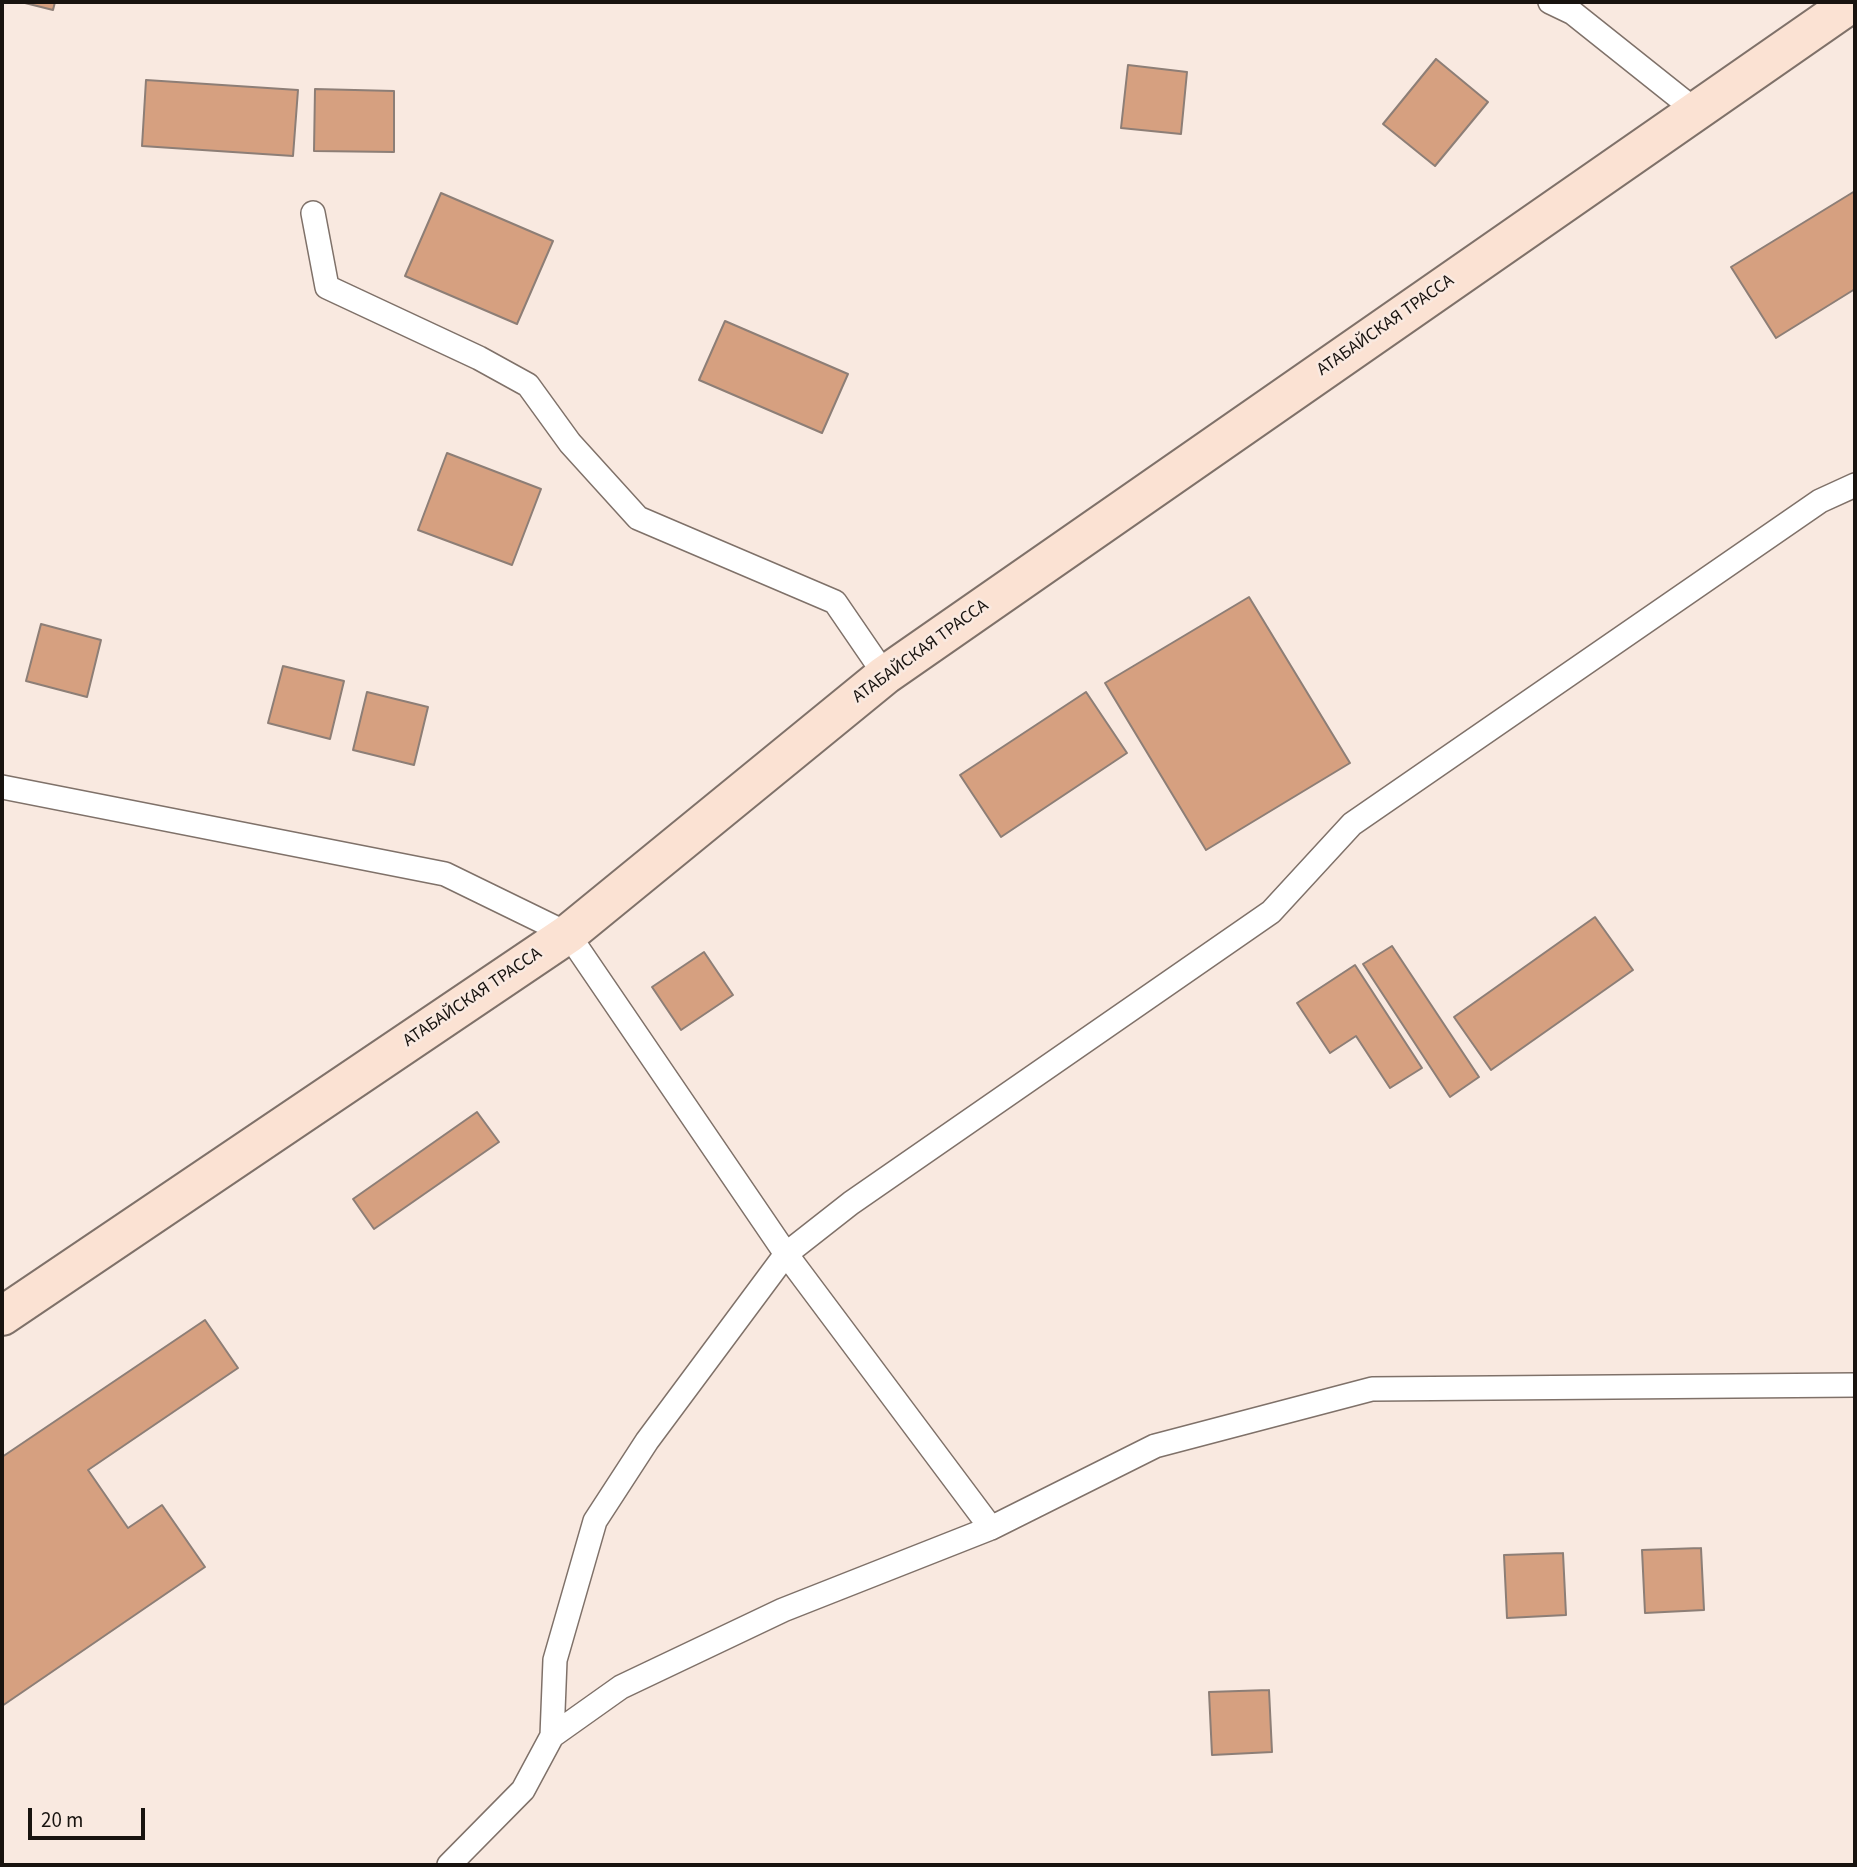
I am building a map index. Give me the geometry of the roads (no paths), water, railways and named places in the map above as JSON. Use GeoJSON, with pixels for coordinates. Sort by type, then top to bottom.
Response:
{"type":"FeatureCollection","features":[{"type":"Feature","properties":{"kind":"main road","name":"АТАБАЙСКАЯ ТРАССА"},"geometry":{"type":"LineString","coordinates":[[2,1316],[568,934],[885,675],[1853,2]]}},
{"type":"Feature","properties":{"kind":"lane"},"geometry":{"type":"LineString","coordinates":[[1550,2],[1573,13],[1696,111]]}},
{"type":"Feature","properties":{"kind":"lane"},"geometry":{"type":"LineString","coordinates":[[313,213],[327,287],[479,358],[528,385],[570,443],[638,518],[835,601],[885,675]]}},
{"type":"Feature","properties":{"kind":"lane"},"geometry":{"type":"LineString","coordinates":[[449,1865],[523,1790],[552,1736],[555,1660],[595,1521],[647,1441],[786,1254],[850,1203],[1271,912],[1352,824],[1820,501],[1855,485]]}},
{"type":"Feature","properties":{"kind":"lane"},"geometry":{"type":"LineString","coordinates":[[2,786],[445,874],[568,934],[786,1254],[991,1528]]}},
{"type":"Feature","properties":{"kind":"lane"},"geometry":{"type":"LineString","coordinates":[[552,1736],[621,1687],[771,1616],[991,1528],[1155,1446],[1373,1389],[1855,1385]]}}]}
